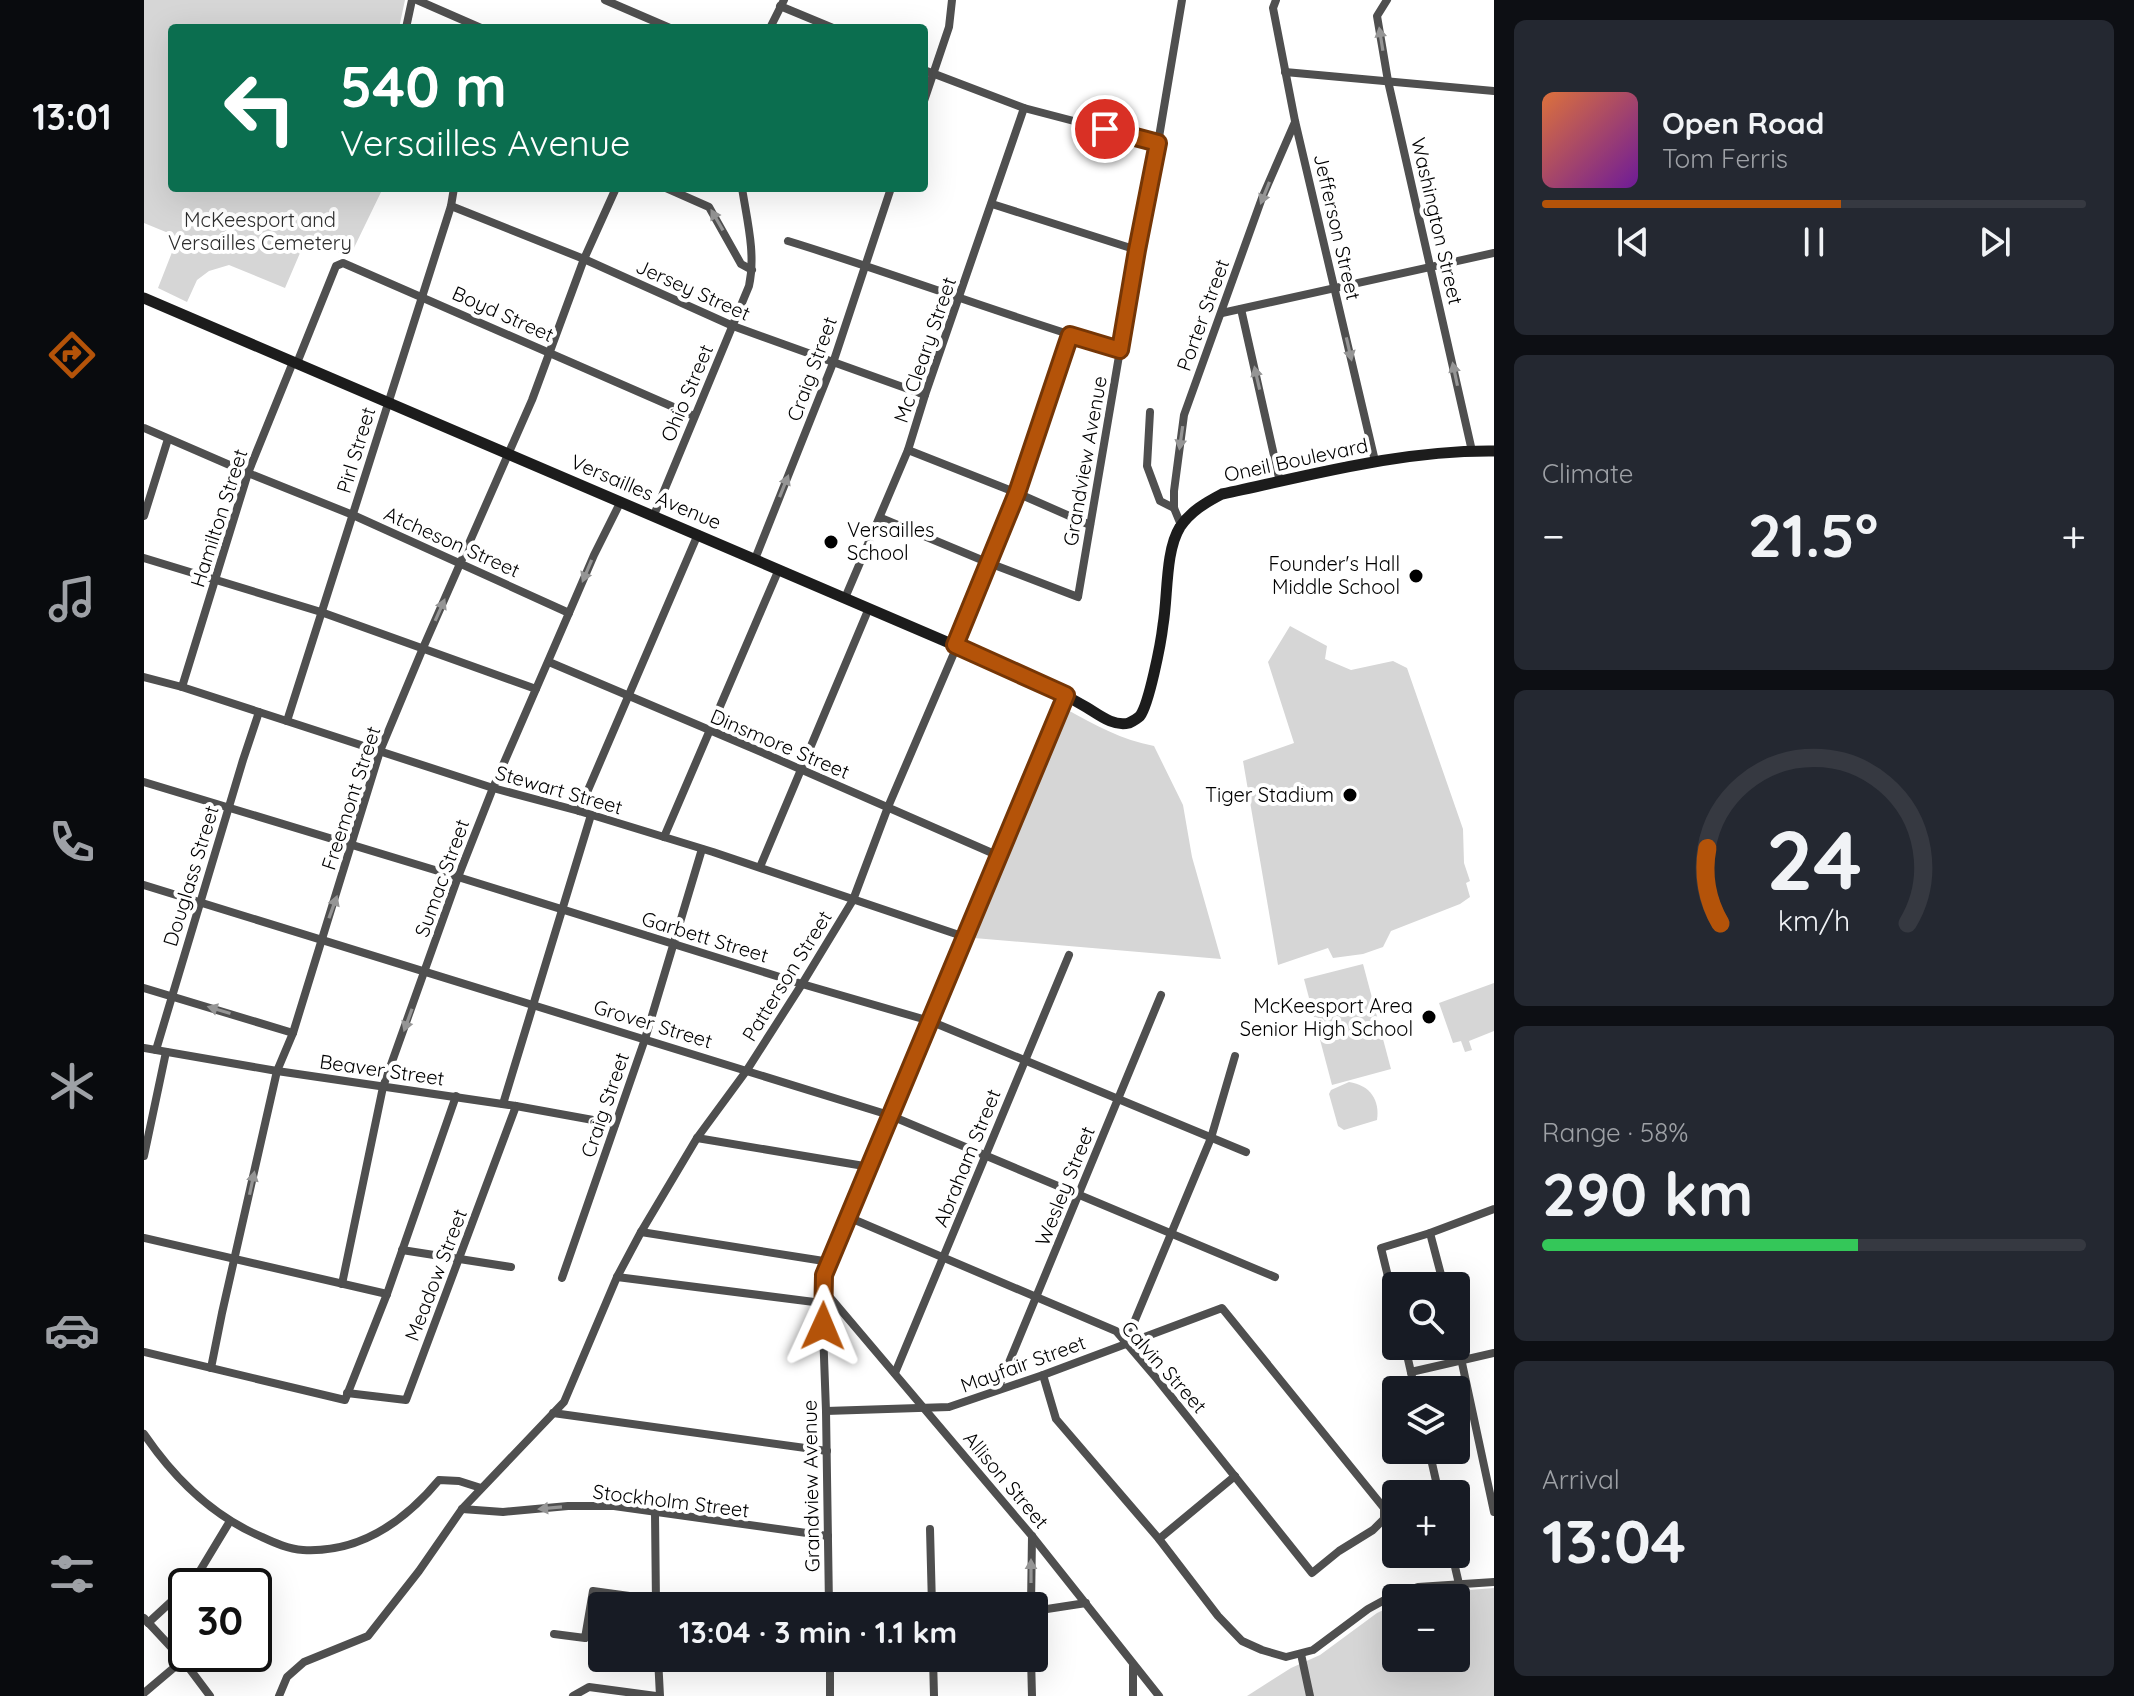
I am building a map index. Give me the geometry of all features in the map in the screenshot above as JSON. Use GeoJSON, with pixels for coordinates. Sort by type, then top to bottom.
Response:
{"type":"FeatureCollection","features":[{"type":"Feature","properties":{"kind":"street"},"geometry":{"type":"LineString","coordinates":[[407,24],[414,0],[471,24]]}},
{"type":"Feature","properties":{"kind":"street"},"geometry":{"type":"LineString","coordinates":[[605,0],[661,24]]}},
{"type":"Feature","properties":{"kind":"street"},"geometry":{"type":"LineString","coordinates":[[928,91],[949,27],[952,0]]}},
{"type":"Feature","properties":{"kind":"street","name":"Grandview Avenue"},"geometry":{"type":"LineString","coordinates":[[989,563],[1078,597],[1182,0]]}},
{"type":"Feature","properties":{"kind":"street","name":"Jefferson Street"},"geometry":{"type":"LineString","coordinates":[[1276,0],[1273,8],[1295,121],[1375,461]]}},
{"type":"Feature","properties":{"kind":"street","name":"Washington Street"},"geometry":{"type":"LineString","coordinates":[[1387,0],[1377,16],[1388,81],[1472,451]]}},
{"type":"Feature","properties":{"kind":"street"},"geometry":{"type":"LineString","coordinates":[[772,24],[782,3],[825,24]]}},
{"type":"Feature","properties":{"kind":"street"},"geometry":{"type":"LineString","coordinates":[[928,72],[1024,108],[1158,143]]}},
{"type":"Feature","properties":{"kind":"street"},"geometry":{"type":"LineString","coordinates":[[1285,72],[1494,91]]}},
{"type":"Feature","properties":{"kind":"street","name":"Mc Cleary Street"},"geometry":{"type":"LineString","coordinates":[[845,598],[908,450],[1024,108]]}},
{"type":"Feature","properties":{"kind":"street","name":"Porter Street"},"geometry":{"type":"LineString","coordinates":[[1181,525],[1174,508],[1174,491],[1184,415],[1262,198],[1295,121]]}},
{"type":"Feature","properties":{"kind":"street","name":"Pirl Street"},"geometry":{"type":"LineString","coordinates":[[287,721],[453,192]]}},
{"type":"Feature","properties":{"kind":"street","name":"Freemont Street"},"geometry":{"type":"LineString","coordinates":[[211,1368],[277,1071],[293,1033],[380,751],[551,353],[584,259],[614,192]]}},
{"type":"Feature","properties":{"kind":"street"},"geometry":{"type":"LineString","coordinates":[[675,192],[709,207],[741,264],[752,270]]}},
{"type":"Feature","properties":{"kind":"street","name":"Ohio Street"},"geometry":{"type":"LineString","coordinates":[[654,515],[749,286],[752,270],[743,192]]}},
{"type":"Feature","properties":{"kind":"street","name":"Craig Street"},"geometry":{"type":"LineString","coordinates":[[755,559],[833,363],[890,192]]}},
{"type":"Feature","properties":{"kind":"street"},"geometry":{"type":"LineString","coordinates":[[992,204],[1137,250]]}},
{"type":"Feature","properties":{"kind":"street","name":"Jersey Street"},"geometry":{"type":"LineString","coordinates":[[451,206],[584,259],[733,326],[925,395]]}},
{"type":"Feature","properties":{"kind":"street"},"geometry":{"type":"LineString","coordinates":[[788,241],[1120,350]]}},
{"type":"Feature","properties":{"kind":"street"},"geometry":{"type":"LineString","coordinates":[[1222,313],[1494,253]]}},
{"type":"Feature","properties":{"kind":"street","name":"Boyd Street"},"geometry":{"type":"LineString","coordinates":[[321,304],[336,266],[343,263],[694,416]]}},
{"type":"Feature","properties":{"kind":"street","name":"Versailles Avenue"},"geometry":{"type":"LineString","coordinates":[[144,298],[955,645],[1066,695],[1111,722],[1120,724],[1130,723],[1139,717],[1146,703],[1163,628],[1172,551],[1181,525]]}},
{"type":"Feature","properties":{"kind":"street","name":"Hamilton Street"},"geometry":{"type":"LineString","coordinates":[[182,687],[248,473],[321,304]]}},
{"type":"Feature","properties":{"kind":"street"},"geometry":{"type":"LineString","coordinates":[[1241,309],[1280,482]]}},
{"type":"Feature","properties":{"kind":"street","name":"Patterson Street"},"geometry":{"type":"LineString","coordinates":[[279,1696],[287,1677],[304,1662],[368,1636],[462,1509],[564,1402],[617,1277],[641,1232],[697,1138],[747,1070],[853,900],[1017,493],[1070,335]]}},
{"type":"Feature","properties":{"kind":"street"},"geometry":{"type":"LineString","coordinates":[[1150,412],[1147,466],[1160,501],[1174,508]]}},
{"type":"Feature","properties":{"kind":"street","name":"Atcheson Street"},"geometry":{"type":"LineString","coordinates":[[144,428],[353,515],[569,613]]}},
{"type":"Feature","properties":{"kind":"street"},"geometry":{"type":"LineString","coordinates":[[144,516],[168,439]]}},
{"type":"Feature","properties":{"kind":"street"},"geometry":{"type":"LineString","coordinates":[[908,450],[1090,525]]}},
{"type":"Feature","properties":{"kind":"street","name":"Oneil Boulevard"},"geometry":{"type":"LineString","coordinates":[[1181,525],[1199,506],[1222,494],[1375,461],[1423,454],[1494,451]]}},
{"type":"Feature","properties":{"kind":"street","name":"Sumac Street"},"geometry":{"type":"LineString","coordinates":[[342,1284],[383,1087],[493,788],[621,501]]}},
{"type":"Feature","properties":{"kind":"street"},"geometry":{"type":"LineString","coordinates":[[881,518],[989,563]]}},
{"type":"Feature","properties":{"kind":"street"},"geometry":{"type":"LineString","coordinates":[[579,811],[698,534]]}},
{"type":"Feature","properties":{"kind":"street"},"geometry":{"type":"LineString","coordinates":[[144,558],[321,612],[536,689]]}},
{"type":"Feature","properties":{"kind":"street"},"geometry":{"type":"LineString","coordinates":[[664,837],[779,569]]}},
{"type":"Feature","properties":{"kind":"street"},"geometry":{"type":"LineString","coordinates":[[760,867],[869,608]]}},
{"type":"Feature","properties":{"kind":"street","name":"Dinsmore Street"},"geometry":{"type":"LineString","coordinates":[[549,662],[999,856]]}},
{"type":"Feature","properties":{"kind":"street","name":"Stewart Street"},"geometry":{"type":"LineString","coordinates":[[144,677],[493,788],[760,867],[965,937]]}},
{"type":"Feature","properties":{"kind":"street","name":"Grandview Avenue"},"geometry":{"type":"LineString","coordinates":[[829,1592],[822,1303],[824,1275],[1066,695]]}},
{"type":"Feature","properties":{"kind":"street","name":"Douglass Street"},"geometry":{"type":"LineString","coordinates":[[156,1050],[259,712]]}},
{"type":"Feature","properties":{"kind":"street","name":"Garbett Street"},"geometry":{"type":"LineString","coordinates":[[144,782],[930,1021],[1246,1152]]}},
{"type":"Feature","properties":{"kind":"street"},"geometry":{"type":"LineString","coordinates":[[503,1104],[591,815]]}},
{"type":"Feature","properties":{"kind":"street","name":"Craig Street"},"geometry":{"type":"LineString","coordinates":[[562,1278],[645,1039],[702,849]]}},
{"type":"Feature","properties":{"kind":"street","name":"Grover Street"},"geometry":{"type":"LineString","coordinates":[[144,885],[889,1115],[1275,1277]]}},
{"type":"Feature","properties":{"kind":"street","name":"Abraham Street"},"geometry":{"type":"LineString","coordinates":[[895,1373],[1069,955]]}},
{"type":"Feature","properties":{"kind":"street"},"geometry":{"type":"LineString","coordinates":[[144,988],[293,1033]]}},
{"type":"Feature","properties":{"kind":"street","name":"Wesley Street"},"geometry":{"type":"LineString","coordinates":[[998,1389],[1161,995]]}},
{"type":"Feature","properties":{"kind":"street","name":"Beaver Street"},"geometry":{"type":"LineString","coordinates":[[144,1048],[615,1124]]}},
{"type":"Feature","properties":{"kind":"street"},"geometry":{"type":"LineString","coordinates":[[144,1156],[166,1052]]}},
{"type":"Feature","properties":{"kind":"street"},"geometry":{"type":"LineString","coordinates":[[1125,1344],[1211,1138],[1235,1056]]}},
{"type":"Feature","properties":{"kind":"street"},"geometry":{"type":"LineString","coordinates":[[144,1352],[346,1397],[387,1294],[456,1096]]}},
{"type":"Feature","properties":{"kind":"street","name":"Meadow Street"},"geometry":{"type":"LineString","coordinates":[[346,1397],[406,1400],[516,1106]]}},
{"type":"Feature","properties":{"kind":"street"},"geometry":{"type":"LineString","coordinates":[[697,1138],[870,1167]]}},
{"type":"Feature","properties":{"kind":"street"},"geometry":{"type":"LineString","coordinates":[[1387,1272],[1381,1248],[1494,1209]]}},
{"type":"Feature","properties":{"kind":"street","name":"Calvin Street"},"geometry":{"type":"LineString","coordinates":[[848,1217],[1116,1331],[1312,1573]]}},
{"type":"Feature","properties":{"kind":"street"},"geometry":{"type":"LineString","coordinates":[[641,1232],[830,1262]]}},
{"type":"Feature","properties":{"kind":"street"},"geometry":{"type":"LineString","coordinates":[[1430,1233],[1440,1272]]}},
{"type":"Feature","properties":{"kind":"street"},"geometry":{"type":"LineString","coordinates":[[144,1238],[387,1294]]}},
{"type":"Feature","properties":{"kind":"street"},"geometry":{"type":"LineString","coordinates":[[402,1250],[511,1267]]}},
{"type":"Feature","properties":{"kind":"street"},"geometry":{"type":"LineString","coordinates":[[617,1277],[822,1303]]}},
{"type":"Feature","properties":{"kind":"street","name":"Allison Street"},"geometry":{"type":"LineString","coordinates":[[823,1289],[1032,1536],[1159,1696]]}},
{"type":"Feature","properties":{"kind":"street","name":"Mayfair Street"},"geometry":{"type":"LineString","coordinates":[[826,1411],[949,1407],[1222,1308],[1384,1508],[1384,1519],[1373,1530],[1339,1551],[1312,1573]]}},
{"type":"Feature","properties":{"kind":"street"},"geometry":{"type":"LineString","coordinates":[[1470,1358],[1494,1353]]}},
{"type":"Feature","properties":{"kind":"street"},"geometry":{"type":"LineString","coordinates":[[1408,1360],[1412,1376]]}},
{"type":"Feature","properties":{"kind":"street"},"geometry":{"type":"LineString","coordinates":[[1411,1372],[1458,1360]]}},
{"type":"Feature","properties":{"kind":"street"},"geometry":{"type":"LineString","coordinates":[[1462,1360],[1494,1512]]}},
{"type":"Feature","properties":{"kind":"street"},"geometry":{"type":"LineString","coordinates":[[1043,1375],[1056,1419],[1242,1641],[1276,1655],[1301,1654],[1313,1650],[1382,1601]]}},
{"type":"Feature","properties":{"kind":"street"},"geometry":{"type":"LineString","coordinates":[[553,1413],[827,1451]]}},
{"type":"Feature","properties":{"kind":"street"},"geometry":{"type":"LineString","coordinates":[[144,1434],[184,1485],[230,1521],[250,1532],[300,1550],[350,1545],[381,1532],[403,1516],[439,1480],[459,1481],[481,1488]]}},
{"type":"Feature","properties":{"kind":"street"},"geometry":{"type":"LineString","coordinates":[[1159,1539],[1235,1476]]}},
{"type":"Feature","properties":{"kind":"street","name":"Stockholm Street"},"geometry":{"type":"LineString","coordinates":[[462,1509],[503,1512],[568,1506],[614,1506],[828,1536]]}},
{"type":"Feature","properties":{"kind":"street"},"geometry":{"type":"LineString","coordinates":[[655,1513],[656,1592]]}},
{"type":"Feature","properties":{"kind":"street"},"geometry":{"type":"LineString","coordinates":[[202,1568],[230,1521]]}},
{"type":"Feature","properties":{"kind":"street"},"geometry":{"type":"LineString","coordinates":[[930,1529],[932,1592]]}},
{"type":"Feature","properties":{"kind":"street"},"geometry":{"type":"LineString","coordinates":[[1032,1536],[1032,1592]]}},
{"type":"Feature","properties":{"kind":"street"},"geometry":{"type":"LineString","coordinates":[[1455,1568],[1459,1584],[1494,1582]]}},
{"type":"Feature","properties":{"kind":"street"},"geometry":{"type":"LineString","coordinates":[[168,1602],[146,1620],[168,1644]]}},
{"type":"Feature","properties":{"kind":"street"},"geometry":{"type":"LineString","coordinates":[[1048,1607],[1086,1603]]}},
{"type":"Feature","properties":{"kind":"street"},"geometry":{"type":"LineString","coordinates":[[554,1634],[585,1638],[588,1620]]}},
{"type":"Feature","properties":{"kind":"street"},"geometry":{"type":"LineString","coordinates":[[1301,1654],[1310,1696]]}},
{"type":"Feature","properties":{"kind":"street"},"geometry":{"type":"LineString","coordinates":[[1133,1666],[1133,1696]]}},
{"type":"Feature","properties":{"kind":"street"},"geometry":{"type":"LineString","coordinates":[[144,1693],[169,1672]]}},
{"type":"Feature","properties":{"kind":"street"},"geometry":{"type":"LineString","coordinates":[[192,1672],[210,1696]]}},
{"type":"Feature","properties":{"kind":"street"},"geometry":{"type":"LineString","coordinates":[[573,1696],[589,1687],[658,1696],[658,1672]]}},
{"type":"Feature","properties":{"kind":"street"},"geometry":{"type":"LineString","coordinates":[[830,1672],[830,1696]]}},
{"type":"Feature","properties":{"kind":"street"},"geometry":{"type":"LineString","coordinates":[[933,1672],[934,1696]]}},
{"type":"Feature","properties":{"kind":"street"},"geometry":{"type":"LineString","coordinates":[[1031,1672],[1032,1696]]}},
{"type":"Feature","properties":{"kind":"green space","name":"McKeesport and Versailles Cemetery"},"geometry":{"type":"Polygon","coordinates":[[[144,0],[405,0],[400,24],[168,24],[168,192],[381,192],[351,254],[336,252],[312,242],[303,246],[285,288],[229,265],[209,271],[197,280],[187,302],[158,288],[178,237],[144,223],[144,0]]]}},
{"type":"Feature","properties":{"kind":"green space","name":"Tiger Stadium"},"geometry":{"type":"Polygon","coordinates":[[[1290,626],[1327,646],[1325,659],[1351,670],[1393,661],[1407,668],[1463,829],[1464,863],[1470,881],[1466,883],[1470,897],[1460,904],[1391,931],[1383,947],[1363,954],[1333,958],[1328,948],[1278,965],[1243,761],[1294,743],[1268,662],[1290,626]]]}},
{"type":"Feature","properties":{"kind":"green space"},"geometry":{"type":"Polygon","coordinates":[[[1066,709],[1120,736],[1154,746],[1183,805],[1192,857],[1221,959],[974,938],[1066,709]]]}},
{"type":"Feature","properties":{"kind":"green space"},"geometry":{"type":"Polygon","coordinates":[[[1363,964],[1391,1069],[1332,1085],[1304,979],[1363,964]]]}},
{"type":"Feature","properties":{"kind":"green space"},"geometry":{"type":"Polygon","coordinates":[[[1494,983],[1494,1031],[1469,1041],[1472,1050],[1465,1052],[1461,1041],[1453,1043],[1439,1003],[1494,983]]]}},
{"type":"Feature","properties":{"kind":"green space"},"geometry":{"type":"Polygon","coordinates":[[[1349,1082],[1368,1090],[1375,1100],[1378,1113],[1377,1120],[1344,1130],[1338,1126],[1329,1094],[1331,1090],[1349,1082]]]}},
{"type":"Feature","properties":{"kind":"green space"},"geometry":{"type":"Polygon","coordinates":[[[1494,1588],[1494,1696],[1247,1696],[1291,1668],[1320,1655],[1382,1611],[1382,1672],[1470,1672],[1470,1590],[1494,1588]]]}},
{"type":"Feature","properties":{"kind":"place","name":"Versailles School"},"geometry":{"type":"Point","coordinates":[831,542]}},
{"type":"Feature","properties":{"kind":"place","name":"Founder's Hall Middle School"},"geometry":{"type":"Point","coordinates":[1416,576]}},
{"type":"Feature","properties":{"kind":"place","name":"Tiger Stadium"},"geometry":{"type":"Point","coordinates":[1350,795]}},
{"type":"Feature","properties":{"kind":"place","name":"McKeesport Area Senior High School"},"geometry":{"type":"Point","coordinates":[1429,1017]}},
{"type":"Feature","properties":{"kind":"route"},"geometry":{"type":"LineString","coordinates":[[823,1326],[824,1275],[1066,695],[955,645],[1017,493],[1070,335],[1120,350],[1158,143],[1105,129]]}}]}
